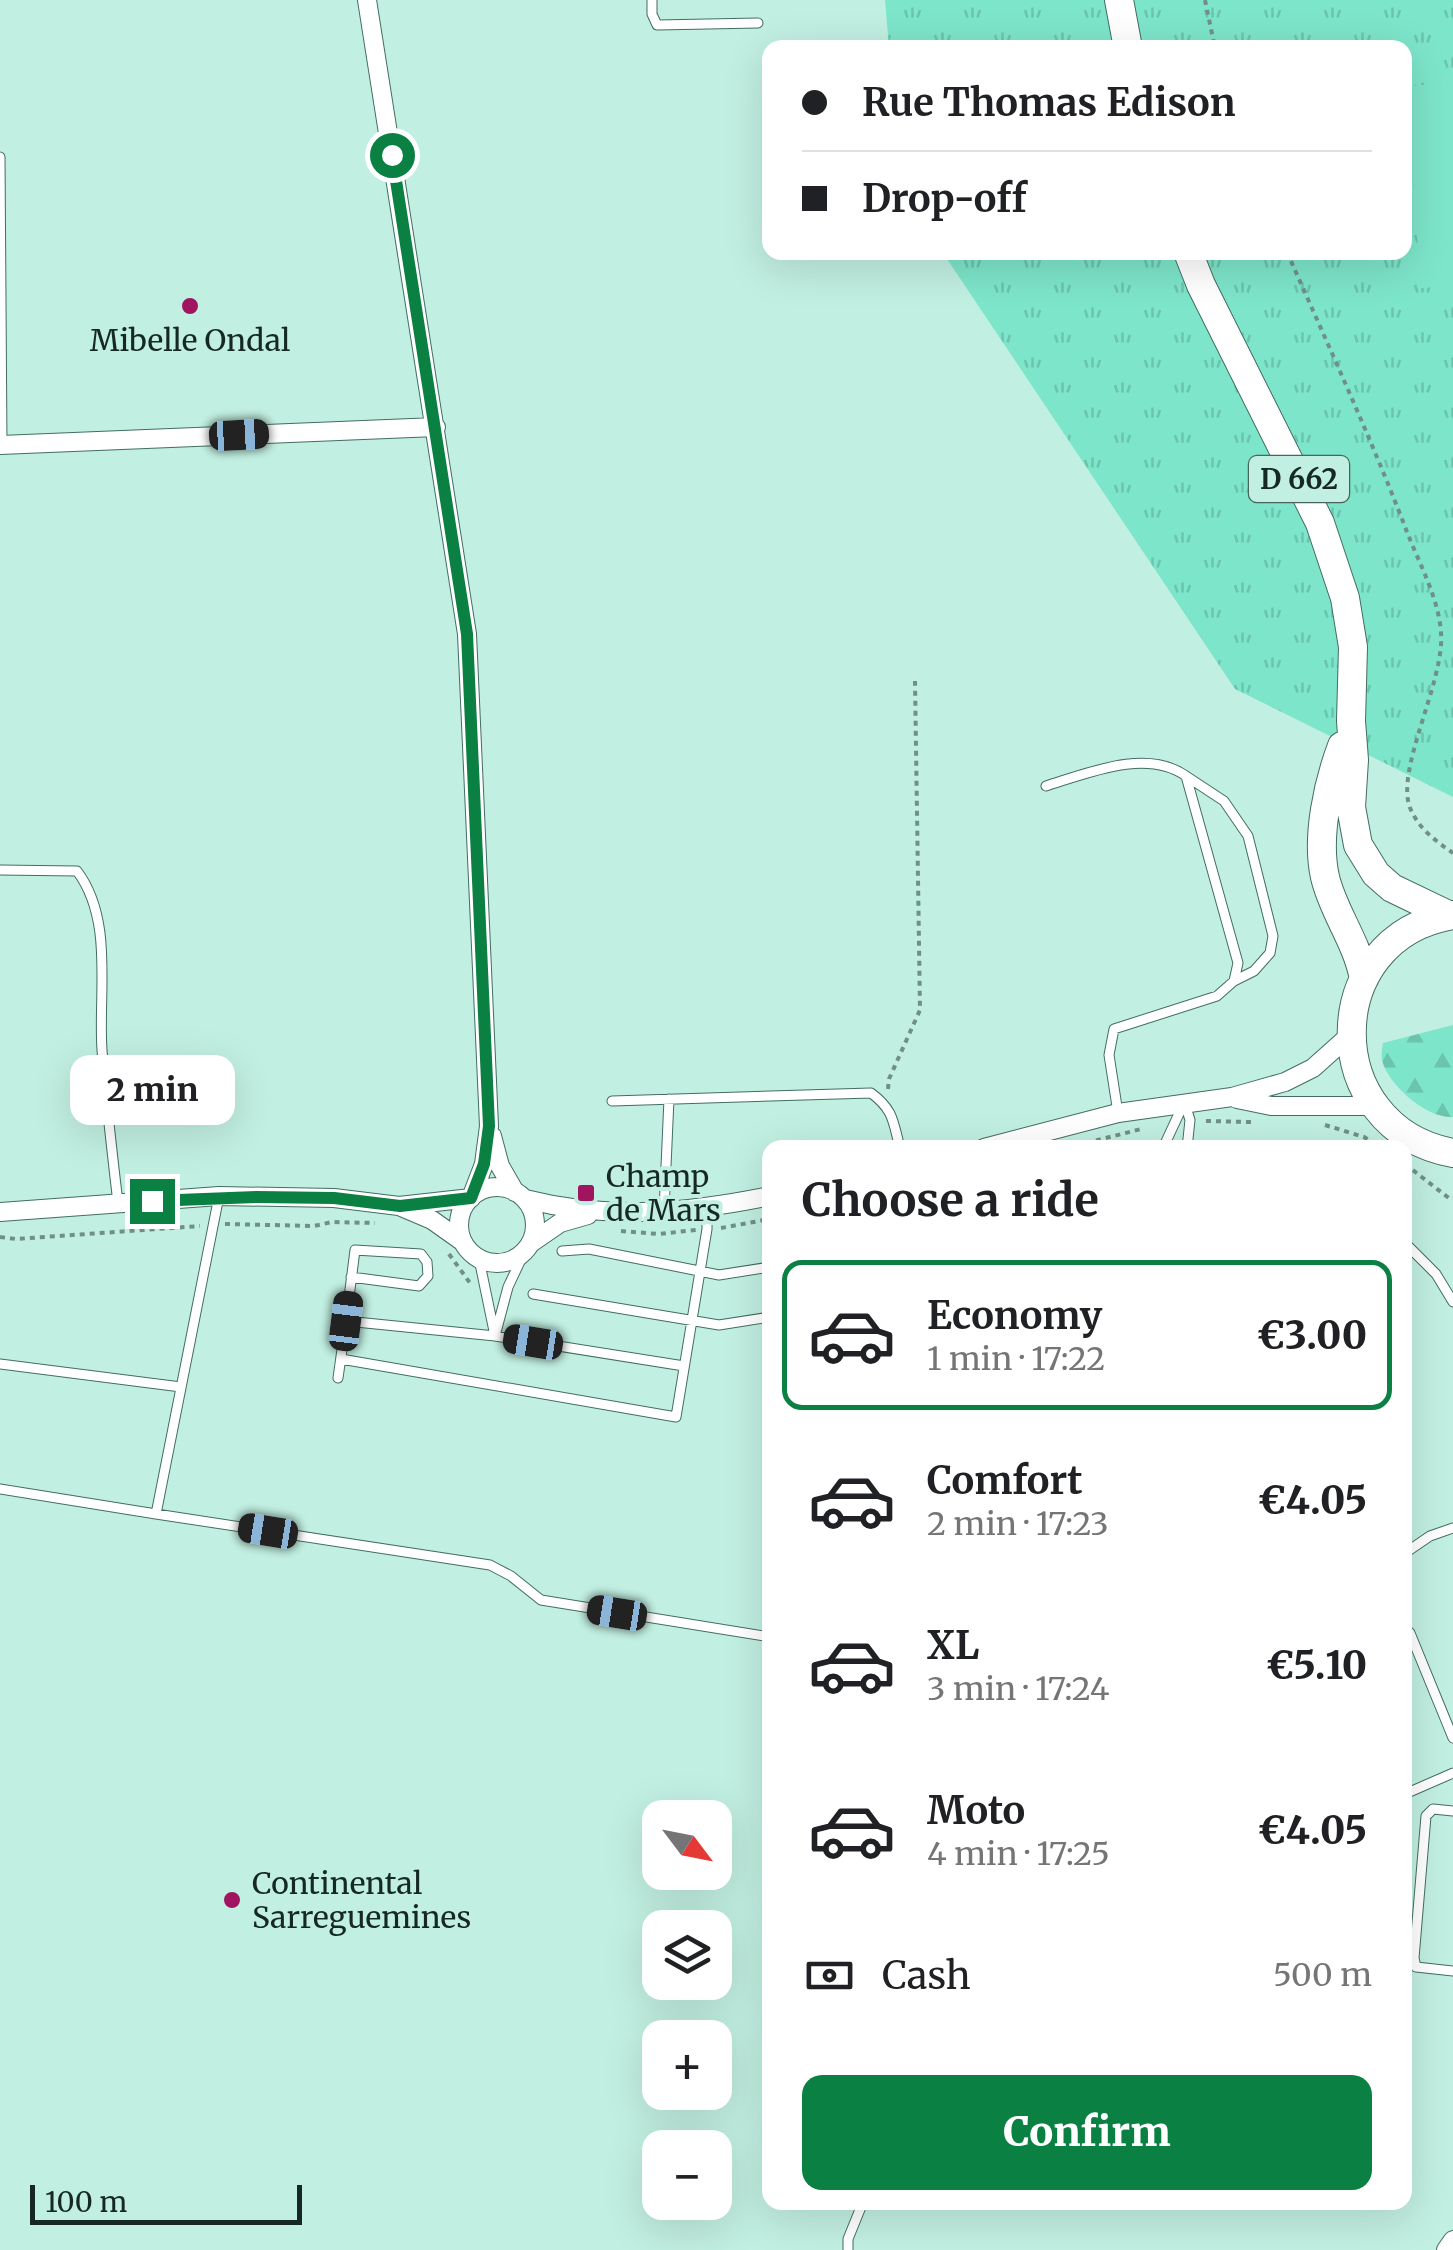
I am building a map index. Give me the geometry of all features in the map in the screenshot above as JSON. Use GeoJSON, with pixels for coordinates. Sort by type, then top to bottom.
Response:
{"type":"FeatureCollection","features":[{"type":"Feature","properties":{"kind":"main road"},"geometry":{"type":"LineString","coordinates":[[1119,0],[1126,40]]}},
{"type":"Feature","properties":{"kind":"main road","name":"D 662"},"geometry":{"type":"LineString","coordinates":[[1192,260],[1301,482],[1334,560],[1345,598],[1353,647],[1351,806],[1358,844],[1376,874],[1392,888],[1450,915]]}},
{"type":"Feature","properties":{"kind":"main road","name":"D 662"},"geometry":{"type":"LineString","coordinates":[[1351,721],[1338,758],[1322,846],[1325,878],[1352,936],[1364,978]]}},
{"type":"Feature","properties":{"kind":"main road"},"geometry":{"type":"LineString","coordinates":[[1448,1157],[1403,1134],[1375,1106],[1357,1072],[1351,1034],[1352,1015],[1364,978],[1379,956],[1422,923],[1450,915]]}},
{"type":"Feature","properties":{"kind":"street"},"geometry":{"type":"LineString","coordinates":[[367,0],[467,634],[489,1126],[484,1164],[460,1218],[456,1248]]}},
{"type":"Feature","properties":{"kind":"street"},"geometry":{"type":"LineString","coordinates":[[1,445],[436,426]]}},
{"type":"Feature","properties":{"kind":"street"},"geometry":{"type":"LineString","coordinates":[[1014,1140],[1118,1112],[1232,1098],[1285,1082],[1313,1068],[1351,1034]]}},
{"type":"Feature","properties":{"kind":"street"},"geometry":{"type":"LineString","coordinates":[[1232,1098],[1271,1106],[1375,1106]]}},
{"type":"Feature","properties":{"kind":"street"},"geometry":{"type":"LineString","coordinates":[[489,1126],[500,1166],[535,1220],[527,1248]]}},
{"type":"Feature","properties":{"kind":"street"},"geometry":{"type":"LineString","coordinates":[[0,1212],[219,1196],[334,1198],[400,1206],[471,1198],[492,1188],[598,1212],[707,1209],[762,1198]]}},
{"type":"Feature","properties":{"kind":"street"},"geometry":{"type":"LineString","coordinates":[[400,1206],[432,1220],[456,1248],[479,1259],[503,1263],[560,1223],[598,1212]]}},
{"type":"Feature","properties":{"kind":"street"},"geometry":{"type":"LineString","coordinates":[[1446,2250],[1453,2240]]}},
{"type":"Feature","properties":{"kind":"lane"},"geometry":{"type":"LineString","coordinates":[[652,0],[657,25],[758,24]]}},
{"type":"Feature","properties":{"kind":"lane"},"geometry":{"type":"LineString","coordinates":[[0,157],[1,445]]}},
{"type":"Feature","properties":{"kind":"lane"},"geometry":{"type":"LineString","coordinates":[[1046,786],[1113,766],[1169,764],[1224,801],[1248,836],[1273,936],[1270,953],[1254,971],[1217,996],[1114,1030],[1109,1055],[1118,1112]]}},
{"type":"Feature","properties":{"kind":"lane"},"geometry":{"type":"LineString","coordinates":[[1186,776],[1238,963],[1234,981]]}},
{"type":"Feature","properties":{"kind":"lane"},"geometry":{"type":"LineString","coordinates":[[0,870],[77,872],[90,888],[101,949],[102,1046],[118,1203]]}},
{"type":"Feature","properties":{"kind":"lane"},"geometry":{"type":"LineString","coordinates":[[612,1101],[871,1093],[886,1104],[898,1140]]}},
{"type":"Feature","properties":{"kind":"lane"},"geometry":{"type":"LineString","coordinates":[[664,1211],[668,1099]]}},
{"type":"Feature","properties":{"kind":"lane"},"geometry":{"type":"LineString","coordinates":[[1166,1140],[1184,1102]]}},
{"type":"Feature","properties":{"kind":"lane"},"geometry":{"type":"LineString","coordinates":[[1184,1102],[1190,1120],[1187,1140]]}},
{"type":"Feature","properties":{"kind":"lane"},"geometry":{"type":"LineString","coordinates":[[156,1514],[219,1196]]}},
{"type":"Feature","properties":{"kind":"lane"},"geometry":{"type":"LineString","coordinates":[[341,1359],[676,1417],[708,1229],[707,1209]]}},
{"type":"Feature","properties":{"kind":"lane"},"geometry":{"type":"LineString","coordinates":[[495,1336],[508,1287],[527,1248]]}},
{"type":"Feature","properties":{"kind":"lane"},"geometry":{"type":"LineString","coordinates":[[1412,1249],[1436,1274],[1453,1302]]}},
{"type":"Feature","properties":{"kind":"lane"},"geometry":{"type":"LineString","coordinates":[[338,1378],[354,1250],[421,1254],[427,1262],[428,1276],[419,1286],[351,1277]]}},
{"type":"Feature","properties":{"kind":"lane"},"geometry":{"type":"LineString","coordinates":[[562,1251],[590,1250],[719,1276],[762,1268]]}},
{"type":"Feature","properties":{"kind":"lane"},"geometry":{"type":"LineString","coordinates":[[479,1259],[495,1336]]}},
{"type":"Feature","properties":{"kind":"lane"},"geometry":{"type":"LineString","coordinates":[[533,1294],[719,1325],[762,1318]]}},
{"type":"Feature","properties":{"kind":"lane"},"geometry":{"type":"LineString","coordinates":[[346,1321],[495,1336],[684,1366]]}},
{"type":"Feature","properties":{"kind":"lane"},"geometry":{"type":"LineString","coordinates":[[0,1364],[180,1387]]}},
{"type":"Feature","properties":{"kind":"lane"},"geometry":{"type":"LineString","coordinates":[[0,1490],[490,1565],[541,1600],[762,1636]]}},
{"type":"Feature","properties":{"kind":"lane"},"geometry":{"type":"LineString","coordinates":[[1412,1549],[1430,1536],[1453,1528]]}},
{"type":"Feature","properties":{"kind":"lane"},"geometry":{"type":"LineString","coordinates":[[1412,1638],[1453,1738]]}},
{"type":"Feature","properties":{"kind":"lane"},"geometry":{"type":"LineString","coordinates":[[1412,1791],[1453,1773]]}},
{"type":"Feature","properties":{"kind":"lane"},"geometry":{"type":"LineString","coordinates":[[1453,1811],[1433,1809],[1426,1816],[1414,1958],[1416,1967],[1422,1970],[1453,1971]]}},
{"type":"Feature","properties":{"kind":"lane"},"geometry":{"type":"LineString","coordinates":[[848,2250],[848,2239],[860,2210]]}},
{"type":"Feature","properties":{"kind":"path"},"geometry":{"type":"LineString","coordinates":[[1205,0],[1213,40]]}},
{"type":"Feature","properties":{"kind":"path"},"geometry":{"type":"LineString","coordinates":[[1291,260],[1390,486],[1442,631],[1439,670],[1406,783],[1410,808],[1430,837],[1453,853]]}},
{"type":"Feature","properties":{"kind":"path"},"geometry":{"type":"LineString","coordinates":[[886,1104],[889,1079],[920,1010],[915,680]]}},
{"type":"Feature","properties":{"kind":"path"},"geometry":{"type":"LineString","coordinates":[[1100,1140],[1174,1122]]}},
{"type":"Feature","properties":{"kind":"path"},"geometry":{"type":"LineString","coordinates":[[1412,1169],[1453,1198]]}},
{"type":"Feature","properties":{"kind":"path"},"geometry":{"type":"LineString","coordinates":[[613,1230],[658,1234],[762,1220]]}},
{"type":"Feature","properties":{"kind":"path"},"geometry":{"type":"LineString","coordinates":[[0,1237],[212,1225],[314,1226],[356,1221],[386,1224]]}},
{"type":"Feature","properties":{"kind":"path"},"geometry":{"type":"LineString","coordinates":[[456,1248],[475,1290],[486,1287]]}},
{"type":"Feature","properties":{"kind":"green space"},"geometry":{"type":"Polygon","coordinates":[[[885,0],[1453,0],[1453,797],[1235,689],[948,260],[1412,260],[1412,40],[888,40],[885,0]]]}},
{"type":"Feature","properties":{"kind":"green space"},"geometry":{"type":"Polygon","coordinates":[[[1453,83],[1453,286],[1420,288],[1412,86],[1453,83]]]}},
{"type":"Feature","properties":{"kind":"green space"},"geometry":{"type":"Polygon","coordinates":[[[1453,1025],[1453,1117],[1432,1112],[1410,1099],[1392,1080],[1382,1056],[1383,1043],[1453,1025]]]}},
{"type":"Feature","properties":{"kind":"place","name":"Mibelle Ondal"},"geometry":{"type":"Point","coordinates":[190,306]}},
{"type":"Feature","properties":{"kind":"place","name":"Champ de Mars"},"geometry":{"type":"Point","coordinates":[586,1193]}},
{"type":"Feature","properties":{"kind":"place","name":"Continental Sarreguemines"},"geometry":{"type":"Point","coordinates":[232,1900]}},
{"type":"Feature","properties":{"kind":"route"},"geometry":{"type":"LineString","coordinates":[[152,1201],[219,1196],[334,1198],[400,1206],[440,1203],[471,1198],[484,1164],[489,1126],[467,634],[392,155]]}}]}
